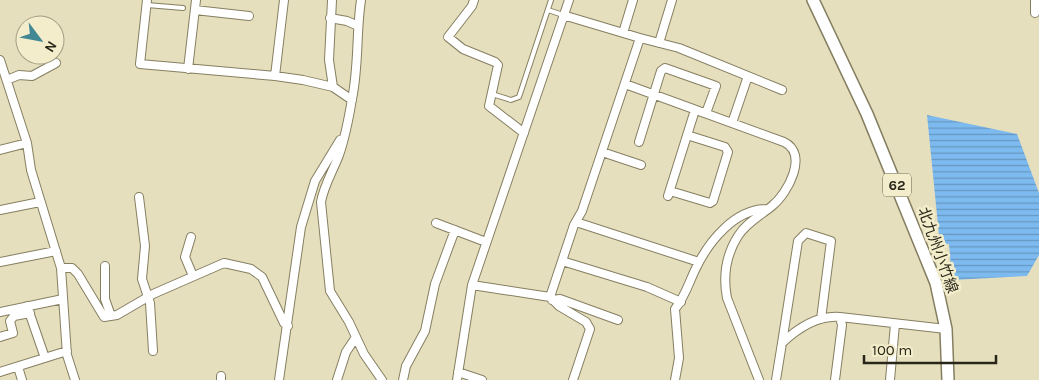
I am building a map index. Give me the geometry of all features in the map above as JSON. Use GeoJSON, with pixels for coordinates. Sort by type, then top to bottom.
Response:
{"type":"FeatureCollection","features":[{"type":"Feature","properties":{"kind":"main road","name":"北九州小竹線"},"geometry":{"type":"LineString","coordinates":[[813,0],[866,114],[924,250],[936,283],[946,330],[948,380]]}},
{"type":"Feature","properties":{"kind":"street"},"geometry":{"type":"LineString","coordinates":[[188,69],[196,0]]}},
{"type":"Feature","properties":{"kind":"street"},"geometry":{"type":"LineString","coordinates":[[275,76],[284,0]]}},
{"type":"Feature","properties":{"kind":"street"},"geometry":{"type":"LineString","coordinates":[[332,0],[329,60],[333,87]]}},
{"type":"Feature","properties":{"kind":"street"},"geometry":{"type":"LineString","coordinates":[[361,0],[358,26],[358,66],[352,100],[340,154],[323,190],[321,202],[330,290],[364,354],[382,380]]}},
{"type":"Feature","properties":{"kind":"street"},"geometry":{"type":"LineString","coordinates":[[474,0],[472,6],[448,37],[463,49],[498,65],[489,106],[524,133]]}},
{"type":"Feature","properties":{"kind":"street"},"geometry":{"type":"LineString","coordinates":[[482,380],[457,376],[472,285],[568,0]]}},
{"type":"Feature","properties":{"kind":"street"},"geometry":{"type":"LineString","coordinates":[[623,32],[633,0]]}},
{"type":"Feature","properties":{"kind":"street"},"geometry":{"type":"LineString","coordinates":[[659,43],[672,0]]}},
{"type":"Feature","properties":{"kind":"street"},"geometry":{"type":"LineString","coordinates":[[1035,0],[1035,13]]}},
{"type":"Feature","properties":{"kind":"street"},"geometry":{"type":"LineString","coordinates":[[147,2],[140,64],[275,76],[333,87],[352,100]]}},
{"type":"Feature","properties":{"kind":"street"},"geometry":{"type":"LineString","coordinates":[[195,10],[249,16]]}},
{"type":"Feature","properties":{"kind":"street"},"geometry":{"type":"LineString","coordinates":[[563,15],[659,43],[782,90]]}},
{"type":"Feature","properties":{"kind":"street"},"geometry":{"type":"LineString","coordinates":[[330,18],[347,20],[358,26]]}},
{"type":"Feature","properties":{"kind":"street"},"geometry":{"type":"LineString","coordinates":[[551,298],[562,260],[582,211],[640,38]]}},
{"type":"Feature","properties":{"kind":"street"},"geometry":{"type":"LineString","coordinates":[[0,60],[27,143],[31,170],[61,268],[67,351],[73,379]]}},
{"type":"Feature","properties":{"kind":"street"},"geometry":{"type":"LineString","coordinates":[[7,80],[19,75],[32,76],[52,65]]}},
{"type":"Feature","properties":{"kind":"street"},"geometry":{"type":"LineString","coordinates":[[639,142],[661,71],[666,68],[716,86],[706,114]]}},
{"type":"Feature","properties":{"kind":"street"},"geometry":{"type":"LineString","coordinates":[[732,123],[748,76]]}},
{"type":"Feature","properties":{"kind":"street"},"geometry":{"type":"LineString","coordinates":[[625,84],[792,145],[795,151],[796,164],[782,195],[738,235],[727,263],[725,285],[728,298],[759,380]]}},
{"type":"Feature","properties":{"kind":"street"},"geometry":{"type":"LineString","coordinates":[[687,135],[725,147],[728,152],[713,201],[710,203],[669,193],[687,135],[695,110]]}},
{"type":"Feature","properties":{"kind":"street"},"geometry":{"type":"LineString","coordinates":[[280,380],[301,227],[315,181],[344,134]]}},
{"type":"Feature","properties":{"kind":"street"},"geometry":{"type":"LineString","coordinates":[[0,150],[27,143]]}},
{"type":"Feature","properties":{"kind":"street"},"geometry":{"type":"LineString","coordinates":[[602,152],[641,165]]}},
{"type":"Feature","properties":{"kind":"street"},"geometry":{"type":"LineString","coordinates":[[140,197],[145,246],[142,279],[149,297],[153,351]]}},
{"type":"Feature","properties":{"kind":"street"},"geometry":{"type":"LineString","coordinates":[[0,210],[40,202]]}},
{"type":"Feature","properties":{"kind":"street"},"geometry":{"type":"LineString","coordinates":[[676,380],[678,358],[675,309],[681,302],[699,262],[727,226],[744,214],[757,209],[767,209]]}},
{"type":"Feature","properties":{"kind":"street"},"geometry":{"type":"LineString","coordinates":[[576,222],[699,262]]}},
{"type":"Feature","properties":{"kind":"street"},"geometry":{"type":"LineString","coordinates":[[436,223],[486,242]]}},
{"type":"Feature","properties":{"kind":"street"},"geometry":{"type":"LineString","coordinates":[[403,380],[406,366],[425,331],[435,284],[455,230]]}},
{"type":"Feature","properties":{"kind":"street"},"geometry":{"type":"LineString","coordinates":[[776,380],[798,241],[806,233],[831,241],[821,319]]}},
{"type":"Feature","properties":{"kind":"street"},"geometry":{"type":"LineString","coordinates":[[191,237],[184,257],[193,276]]}},
{"type":"Feature","properties":{"kind":"street"},"geometry":{"type":"LineString","coordinates":[[0,262],[56,250]]}},
{"type":"Feature","properties":{"kind":"street"},"geometry":{"type":"LineString","coordinates":[[562,260],[647,287],[681,302]]}},
{"type":"Feature","properties":{"kind":"street"},"geometry":{"type":"LineString","coordinates":[[61,268],[72,268],[90,293],[98,311],[104,317],[117,315],[149,297],[224,262],[251,270],[262,277],[284,322],[288,326]]}},
{"type":"Feature","properties":{"kind":"street"},"geometry":{"type":"LineString","coordinates":[[105,266],[105,299],[111,316]]}},
{"type":"Feature","properties":{"kind":"street"},"geometry":{"type":"LineString","coordinates":[[472,285],[560,299],[618,320]]}},
{"type":"Feature","properties":{"kind":"street"},"geometry":{"type":"LineString","coordinates":[[551,298],[559,306],[586,322],[590,330],[573,380]]}},
{"type":"Feature","properties":{"kind":"street"},"geometry":{"type":"LineString","coordinates":[[0,312],[28,309],[63,299]]}},
{"type":"Feature","properties":{"kind":"street"},"geometry":{"type":"LineString","coordinates":[[0,337],[13,333],[10,321],[14,316],[28,309]]}},
{"type":"Feature","properties":{"kind":"street"},"geometry":{"type":"LineString","coordinates":[[28,309],[45,358]]}},
{"type":"Feature","properties":{"kind":"street"},"geometry":{"type":"LineString","coordinates":[[782,343],[798,331],[821,319],[840,317],[946,330]]}},
{"type":"Feature","properties":{"kind":"street"},"geometry":{"type":"LineString","coordinates":[[835,380],[842,325],[840,317]]}},
{"type":"Feature","properties":{"kind":"street"},"geometry":{"type":"LineString","coordinates":[[890,380],[895,324]]}},
{"type":"Feature","properties":{"kind":"street"},"geometry":{"type":"LineString","coordinates":[[337,380],[346,352],[356,337]]}},
{"type":"Feature","properties":{"kind":"street"},"geometry":{"type":"LineString","coordinates":[[0,372],[67,351]]}},
{"type":"Feature","properties":{"kind":"street"},"geometry":{"type":"LineString","coordinates":[[18,367],[22,380]]}},
{"type":"Feature","properties":{"kind":"lane"},"geometry":{"type":"LineString","coordinates":[[492,94],[511,100],[519,97],[551,0]]}},
{"type":"Feature","properties":{"kind":"lane"},"geometry":{"type":"LineString","coordinates":[[147,2],[183,8]]}},
{"type":"Feature","properties":{"kind":"lane"},"geometry":{"type":"LineString","coordinates":[[548,10],[563,15]]}},
{"type":"Feature","properties":{"kind":"water"},"geometry":{"type":"Polygon","coordinates":[[[927,115],[1017,134],[1039,193],[1039,255],[1027,276],[952,280],[949,244],[940,245],[927,115]]]}}]}
